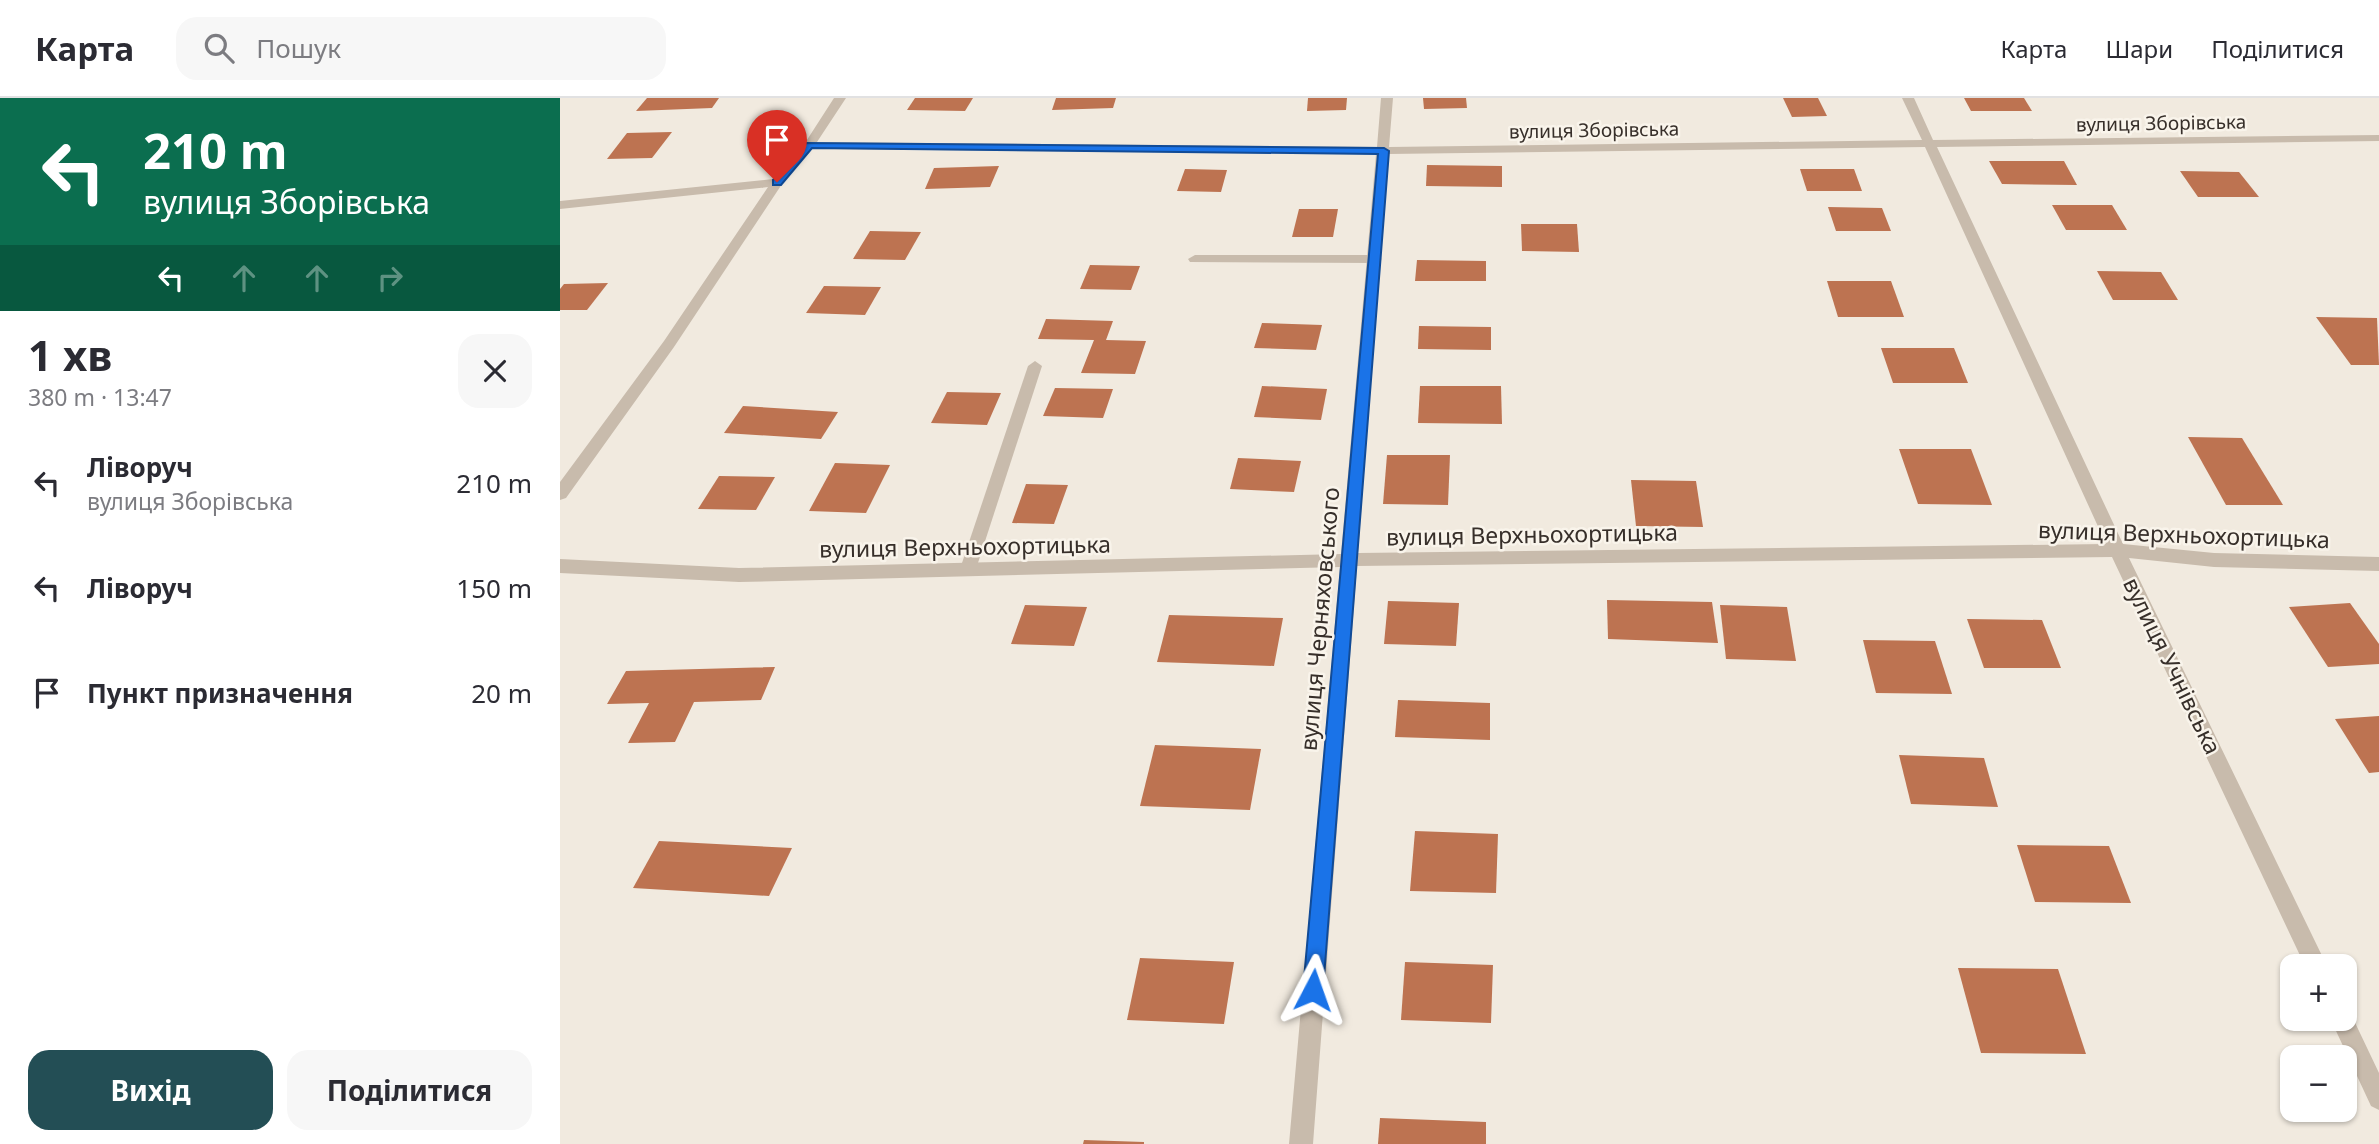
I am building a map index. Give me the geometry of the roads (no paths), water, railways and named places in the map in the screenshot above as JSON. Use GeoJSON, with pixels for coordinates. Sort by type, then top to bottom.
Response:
{"type":"FeatureCollection","features":[{"type":"Feature","properties":{"kind":"street"},"geometry":{"type":"LineString","coordinates":[[560,494],[669,344],[777,182],[809,145],[840,98]]}},
{"type":"Feature","properties":{"kind":"street","name":"вулиця Черняховського"},"geometry":{"type":"LineString","coordinates":[[1301,1144],[1387,98]]}},
{"type":"Feature","properties":{"kind":"street","name":"вулиця Учнівська"},"geometry":{"type":"LineString","coordinates":[[1908,98],[2117,550],[2310,954]]}},
{"type":"Feature","properties":{"kind":"street","name":"вулиця Зборівська"},"geometry":{"type":"LineString","coordinates":[[809,145],[1384,151],[2379,138]]}},
{"type":"Feature","properties":{"kind":"street"},"geometry":{"type":"LineString","coordinates":[[560,205],[777,182]]}},
{"type":"Feature","properties":{"kind":"street"},"geometry":{"type":"LineString","coordinates":[[1195,259],[1375,259]]}},
{"type":"Feature","properties":{"kind":"street"},"geometry":{"type":"LineString","coordinates":[[968,569],[1035,366]]}},
{"type":"Feature","properties":{"kind":"street","name":"вулиця Верхньохортицька"},"geometry":{"type":"LineString","coordinates":[[560,566],[739,575],[1350,560],[2117,550],[2214,560],[2379,564]]}},
{"type":"Feature","properties":{"kind":"street"},"geometry":{"type":"LineString","coordinates":[[2347,1031],[2379,1098]]}}]}
